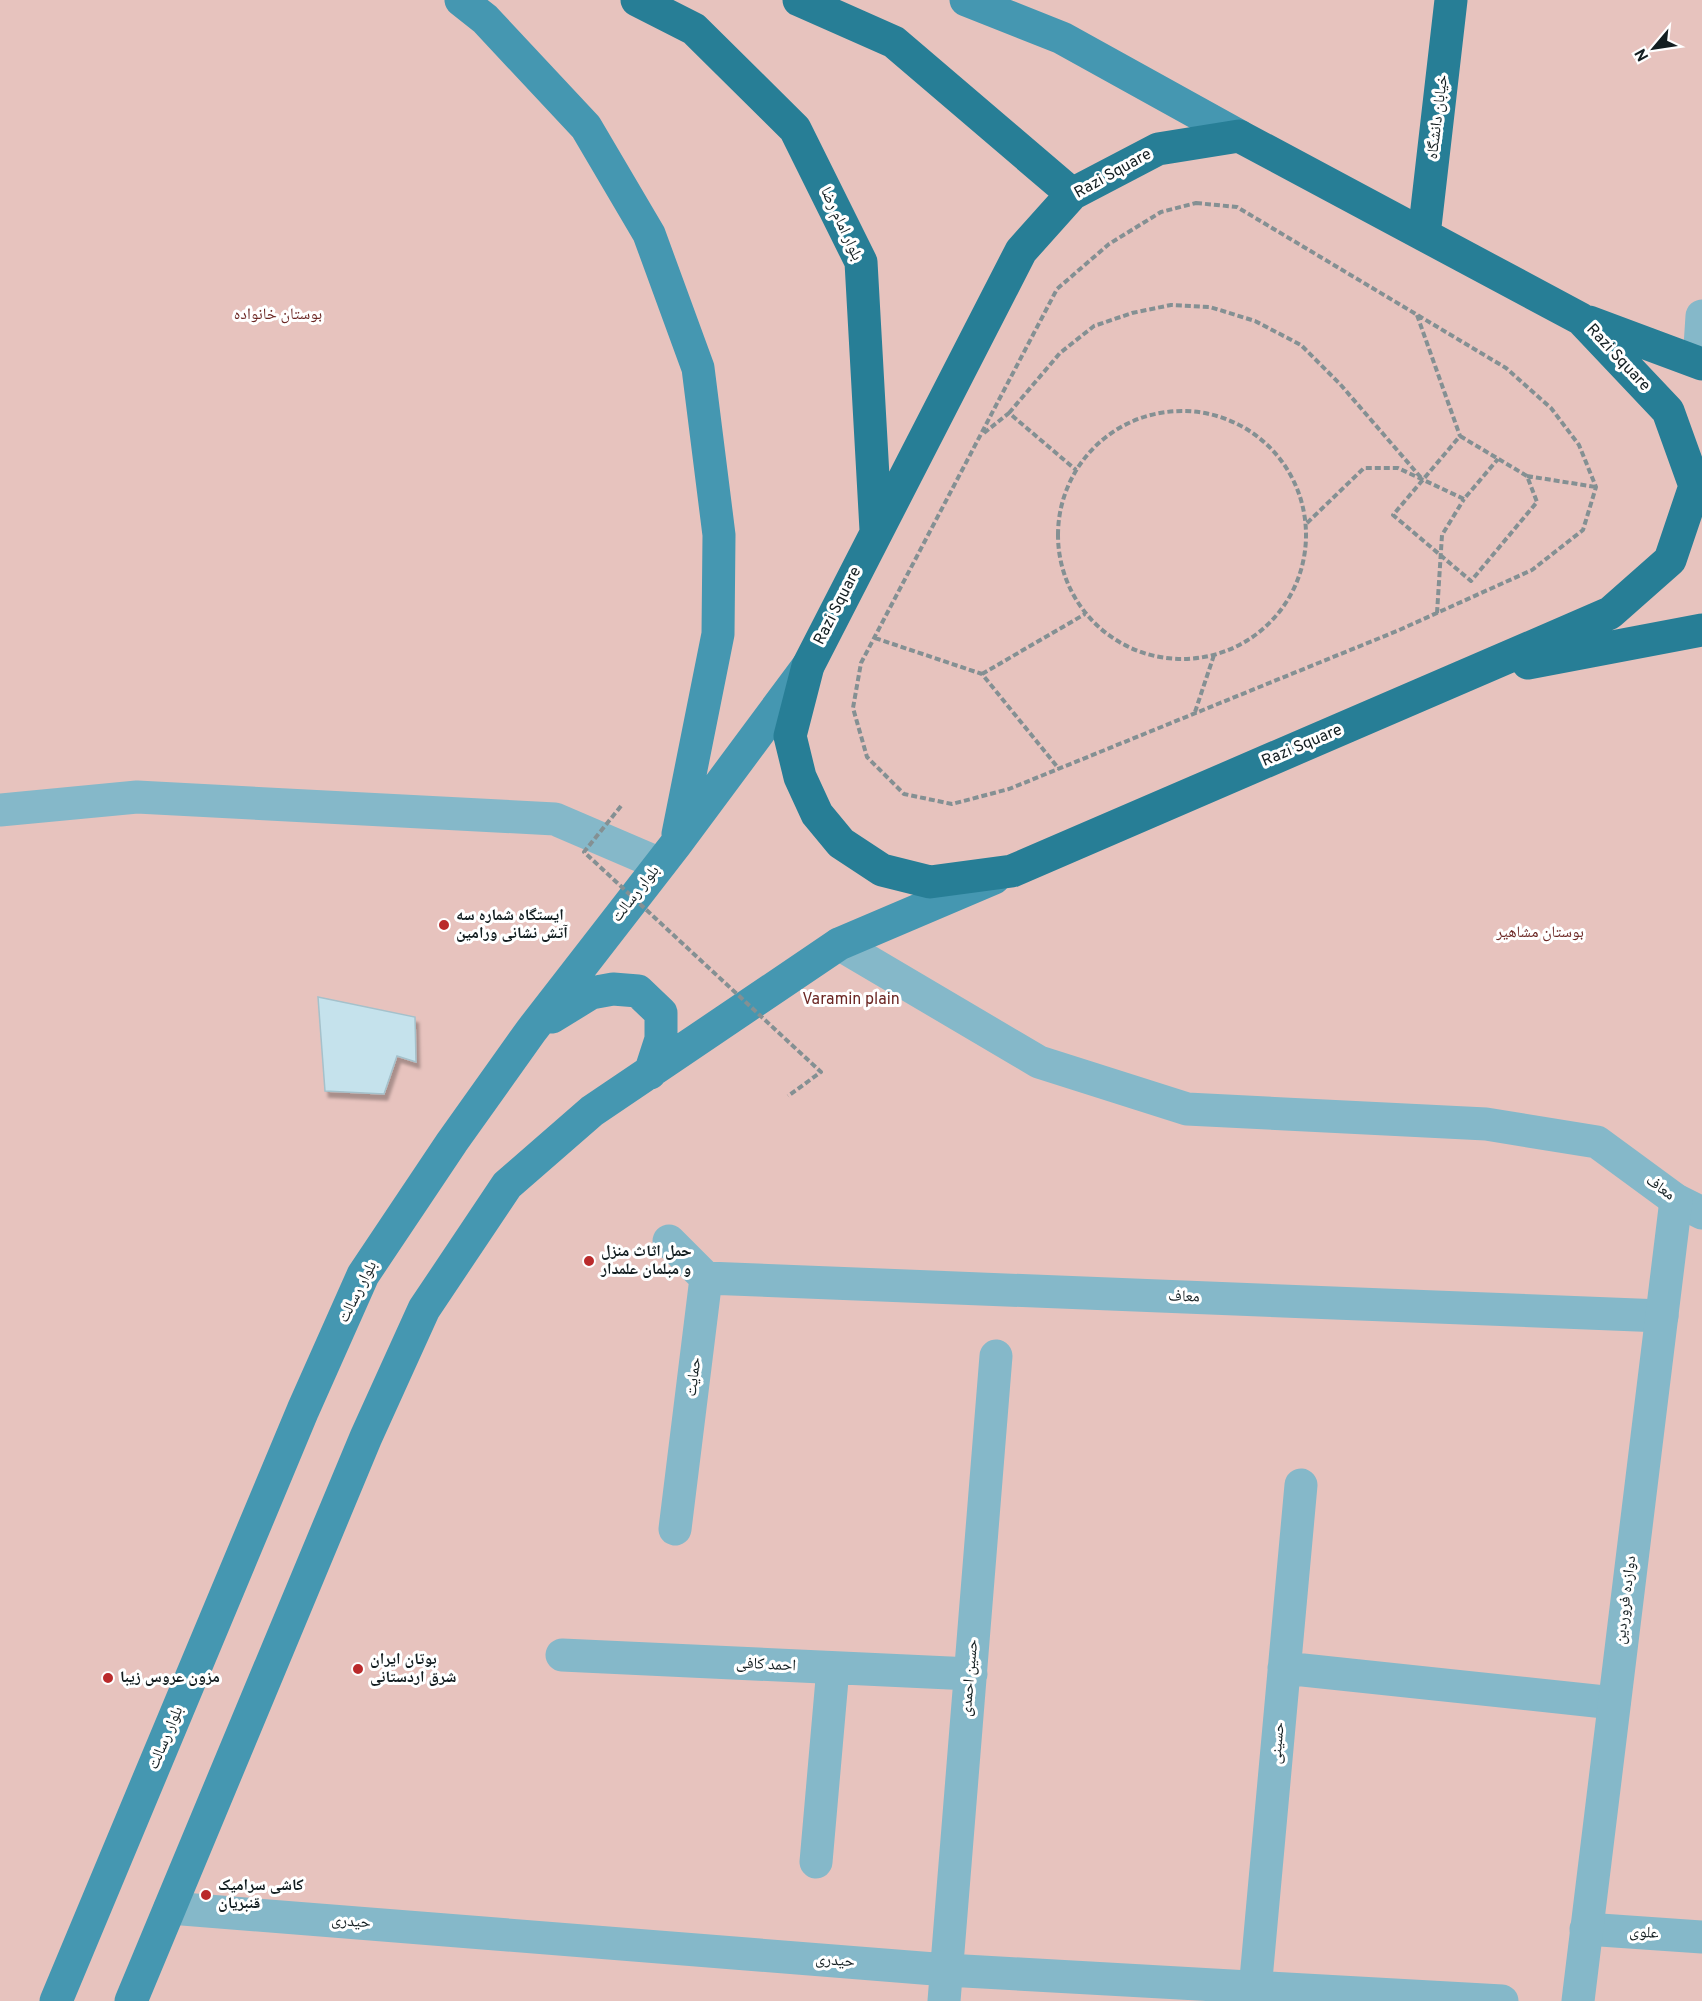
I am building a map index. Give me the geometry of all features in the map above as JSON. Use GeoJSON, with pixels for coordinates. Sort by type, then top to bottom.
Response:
{"type":"FeatureCollection","features":[{"type":"Feature","properties":{"kind":"main road"},"geometry":{"type":"LineString","coordinates":[[461,0],[485,20],[586,127],[650,234],[698,368],[719,535],[718,634],[668,854]]}},
{"type":"Feature","properties":{"kind":"main road","name":"بلوار امام رضا"},"geometry":{"type":"LineString","coordinates":[[637,0],[694,29],[795,129],[861,262],[876,531]]}},
{"type":"Feature","properties":{"kind":"main road"},"geometry":{"type":"LineString","coordinates":[[799,0],[894,42],[1072,194]]}},
{"type":"Feature","properties":{"kind":"main road"},"geometry":{"type":"LineString","coordinates":[[966,0],[1062,38],[1239,135]]}},
{"type":"Feature","properties":{"kind":"main road","name":"خیابان دانشگاه"},"geometry":{"type":"LineString","coordinates":[[1424,235],[1451,0]]}},
{"type":"Feature","properties":{"kind":"main road","name":"Razi Square"},"geometry":{"type":"LineString","coordinates":[[1239,135],[1581,319],[1668,411],[1695,486],[1670,560],[1610,613],[1012,871],[930,882],[882,870],[841,843],[818,814],[800,777],[790,736],[808,666],[1021,251],[1072,194],[1158,149],[1239,135]]}},
{"type":"Feature","properties":{"kind":"main road"},"geometry":{"type":"LineString","coordinates":[[1581,319],[1701,364]]}},
{"type":"Feature","properties":{"kind":"main road"},"geometry":{"type":"LineString","coordinates":[[1467,675],[1702,630]]}},
{"type":"Feature","properties":{"kind":"main road","name":"بلوار رسالت"},"geometry":{"type":"LineString","coordinates":[[56,2001],[303,1410],[363,1275],[531,1031],[668,854],[808,666]]}},
{"type":"Feature","properties":{"kind":"main road"},"geometry":{"type":"LineString","coordinates":[[131,2001],[366,1437],[424,1309],[507,1185],[592,1111],[839,944],[1012,871]]}},
{"type":"Feature","properties":{"kind":"main road"},"geometry":{"type":"LineString","coordinates":[[531,1031],[591,993],[614,989],[638,991],[661,1013],[661,1039],[650,1073]]}},
{"type":"Feature","properties":{"kind":"street"},"geometry":{"type":"LineString","coordinates":[[1701,364],[1702,316]]}},
{"type":"Feature","properties":{"kind":"street"},"geometry":{"type":"LineString","coordinates":[[0,810],[137,797],[555,819],[668,854]]}},
{"type":"Feature","properties":{"kind":"street","name":"معاف"},"geometry":{"type":"LineString","coordinates":[[839,944],[1039,1062],[1187,1109],[1486,1124],[1597,1142],[1689,1206]]}},
{"type":"Feature","properties":{"kind":"street","name":"دوازده فروردین"},"geometry":{"type":"LineString","coordinates":[[1578,2001],[1662,1316],[1689,1206]]}},
{"type":"Feature","properties":{"kind":"street"},"geometry":{"type":"LineString","coordinates":[[669,1240],[706,1278]]}},
{"type":"Feature","properties":{"kind":"street","name":"معاف"},"geometry":{"type":"LineString","coordinates":[[706,1278],[1662,1316]]}},
{"type":"Feature","properties":{"kind":"street","name":"حمایت"},"geometry":{"type":"LineString","coordinates":[[675,1529],[706,1278]]}},
{"type":"Feature","properties":{"kind":"street","name":"حسین احمدی"},"geometry":{"type":"LineString","coordinates":[[946,1985],[996,1356]]}},
{"type":"Feature","properties":{"kind":"street","name":"حسینی"},"geometry":{"type":"LineString","coordinates":[[1255,1994],[1301,1485]]}},
{"type":"Feature","properties":{"kind":"street","name":"احمد کافی"},"geometry":{"type":"LineString","coordinates":[[562,1655],[971,1674]]}},
{"type":"Feature","properties":{"kind":"street"},"geometry":{"type":"LineString","coordinates":[[816,1862],[833,1668]]}},
{"type":"Feature","properties":{"kind":"street"},"geometry":{"type":"LineString","coordinates":[[1284,1668],[1614,1703]]}},
{"type":"Feature","properties":{"kind":"street","name":"حیدری"},"geometry":{"type":"LineString","coordinates":[[170,1908],[946,1985],[1502,2001]]}},
{"type":"Feature","properties":{"kind":"street","name":"علوی"},"geometry":{"type":"LineString","coordinates":[[1586,1929],[1702,1937]]}},
{"type":"Feature","properties":{"kind":"path"},"geometry":{"type":"LineString","coordinates":[[1196,203],[1237,207],[1506,368],[1551,408],[1579,445],[1596,487],[1583,530],[1532,570],[1437,613],[1059,769],[1009,789],[952,804],[904,794],[867,758],[854,708],[861,663],[981,435],[1057,289],[1109,244],[1161,212],[1196,203]]}},
{"type":"Feature","properties":{"kind":"path"},"geometry":{"type":"LineString","coordinates":[[981,435],[1009,413],[1060,353],[1094,326],[1132,313],[1171,305],[1210,307],[1255,321],[1301,345],[1340,384],[1422,480]]}},
{"type":"Feature","properties":{"kind":"path"},"geometry":{"type":"LineString","coordinates":[[1417,315],[1460,436],[1527,476],[1596,487]]}},
{"type":"Feature","properties":{"kind":"path"},"geometry":{"type":"LineString","coordinates":[[1197,410],[1238,423],[1272,447],[1296,482],[1307,523],[1305,562],[1291,599],[1266,630],[1233,650],[1195,660],[1156,658],[1116,642],[1085,614],[1064,577],[1057,535],[1064,494],[1084,456],[1116,428],[1155,412],[1197,410]]}},
{"type":"Feature","properties":{"kind":"path"},"geometry":{"type":"LineString","coordinates":[[1009,413],[1076,470]]}},
{"type":"Feature","properties":{"kind":"path"},"geometry":{"type":"LineString","coordinates":[[1460,436],[1393,514],[1471,581],[1537,502],[1527,476]]}},
{"type":"Feature","properties":{"kind":"path"},"geometry":{"type":"LineString","coordinates":[[1437,613],[1442,535],[1464,499],[1498,459]]}},
{"type":"Feature","properties":{"kind":"path"},"geometry":{"type":"LineString","coordinates":[[1307,523],[1364,468],[1398,468],[1464,499]]}},
{"type":"Feature","properties":{"kind":"path"},"geometry":{"type":"LineString","coordinates":[[982,674],[1085,614]]}},
{"type":"Feature","properties":{"kind":"path"},"geometry":{"type":"LineString","coordinates":[[875,638],[982,674],[1059,769]]}},
{"type":"Feature","properties":{"kind":"path"},"geometry":{"type":"LineString","coordinates":[[1195,713],[1214,655]]}},
{"type":"Feature","properties":{"kind":"path"},"geometry":{"type":"LineString","coordinates":[[621,806],[584,852],[821,1072],[788,1096]]}},
{"type":"Feature","properties":{"kind":"green space","name":"Varamin plain"},"geometry":{"type":"Polygon","coordinates":[[[0,0],[1702,0],[1702,2001],[0,2001],[0,0]]]}},
{"type":"Feature","properties":{"kind":"building"},"geometry":{"type":"Polygon","coordinates":[[[318,997],[415,1017],[416,1062],[397,1056],[384,1094],[325,1091],[318,997]]]}},
{"type":"Feature","properties":{"kind":"place","name":"ایستگاه شماره سه آتش نشانی ورامین"},"geometry":{"type":"Point","coordinates":[444,925]}},
{"type":"Feature","properties":{"kind":"place","name":"حمل اثاث منزل و مبلمان علمدار"},"geometry":{"type":"Point","coordinates":[589,1261]}},
{"type":"Feature","properties":{"kind":"place","name":"بوتان ایران شرق اردستانی"},"geometry":{"type":"Point","coordinates":[358,1669]}},
{"type":"Feature","properties":{"kind":"place","name":"مزون عروس زیبا"},"geometry":{"type":"Point","coordinates":[108,1678]}},
{"type":"Feature","properties":{"kind":"place","name":"کاشی سرامیک قنبریان"},"geometry":{"type":"Point","coordinates":[206,1895]}},
{"type":"Feature","properties":{"kind":"park label","name":"بوستان خانواده"},"geometry":{"type":"Point","coordinates":[278,315]}},
{"type":"Feature","properties":{"kind":"park label","name":"بوستان مشاهیر"},"geometry":{"type":"Point","coordinates":[1540,933]}}]}
